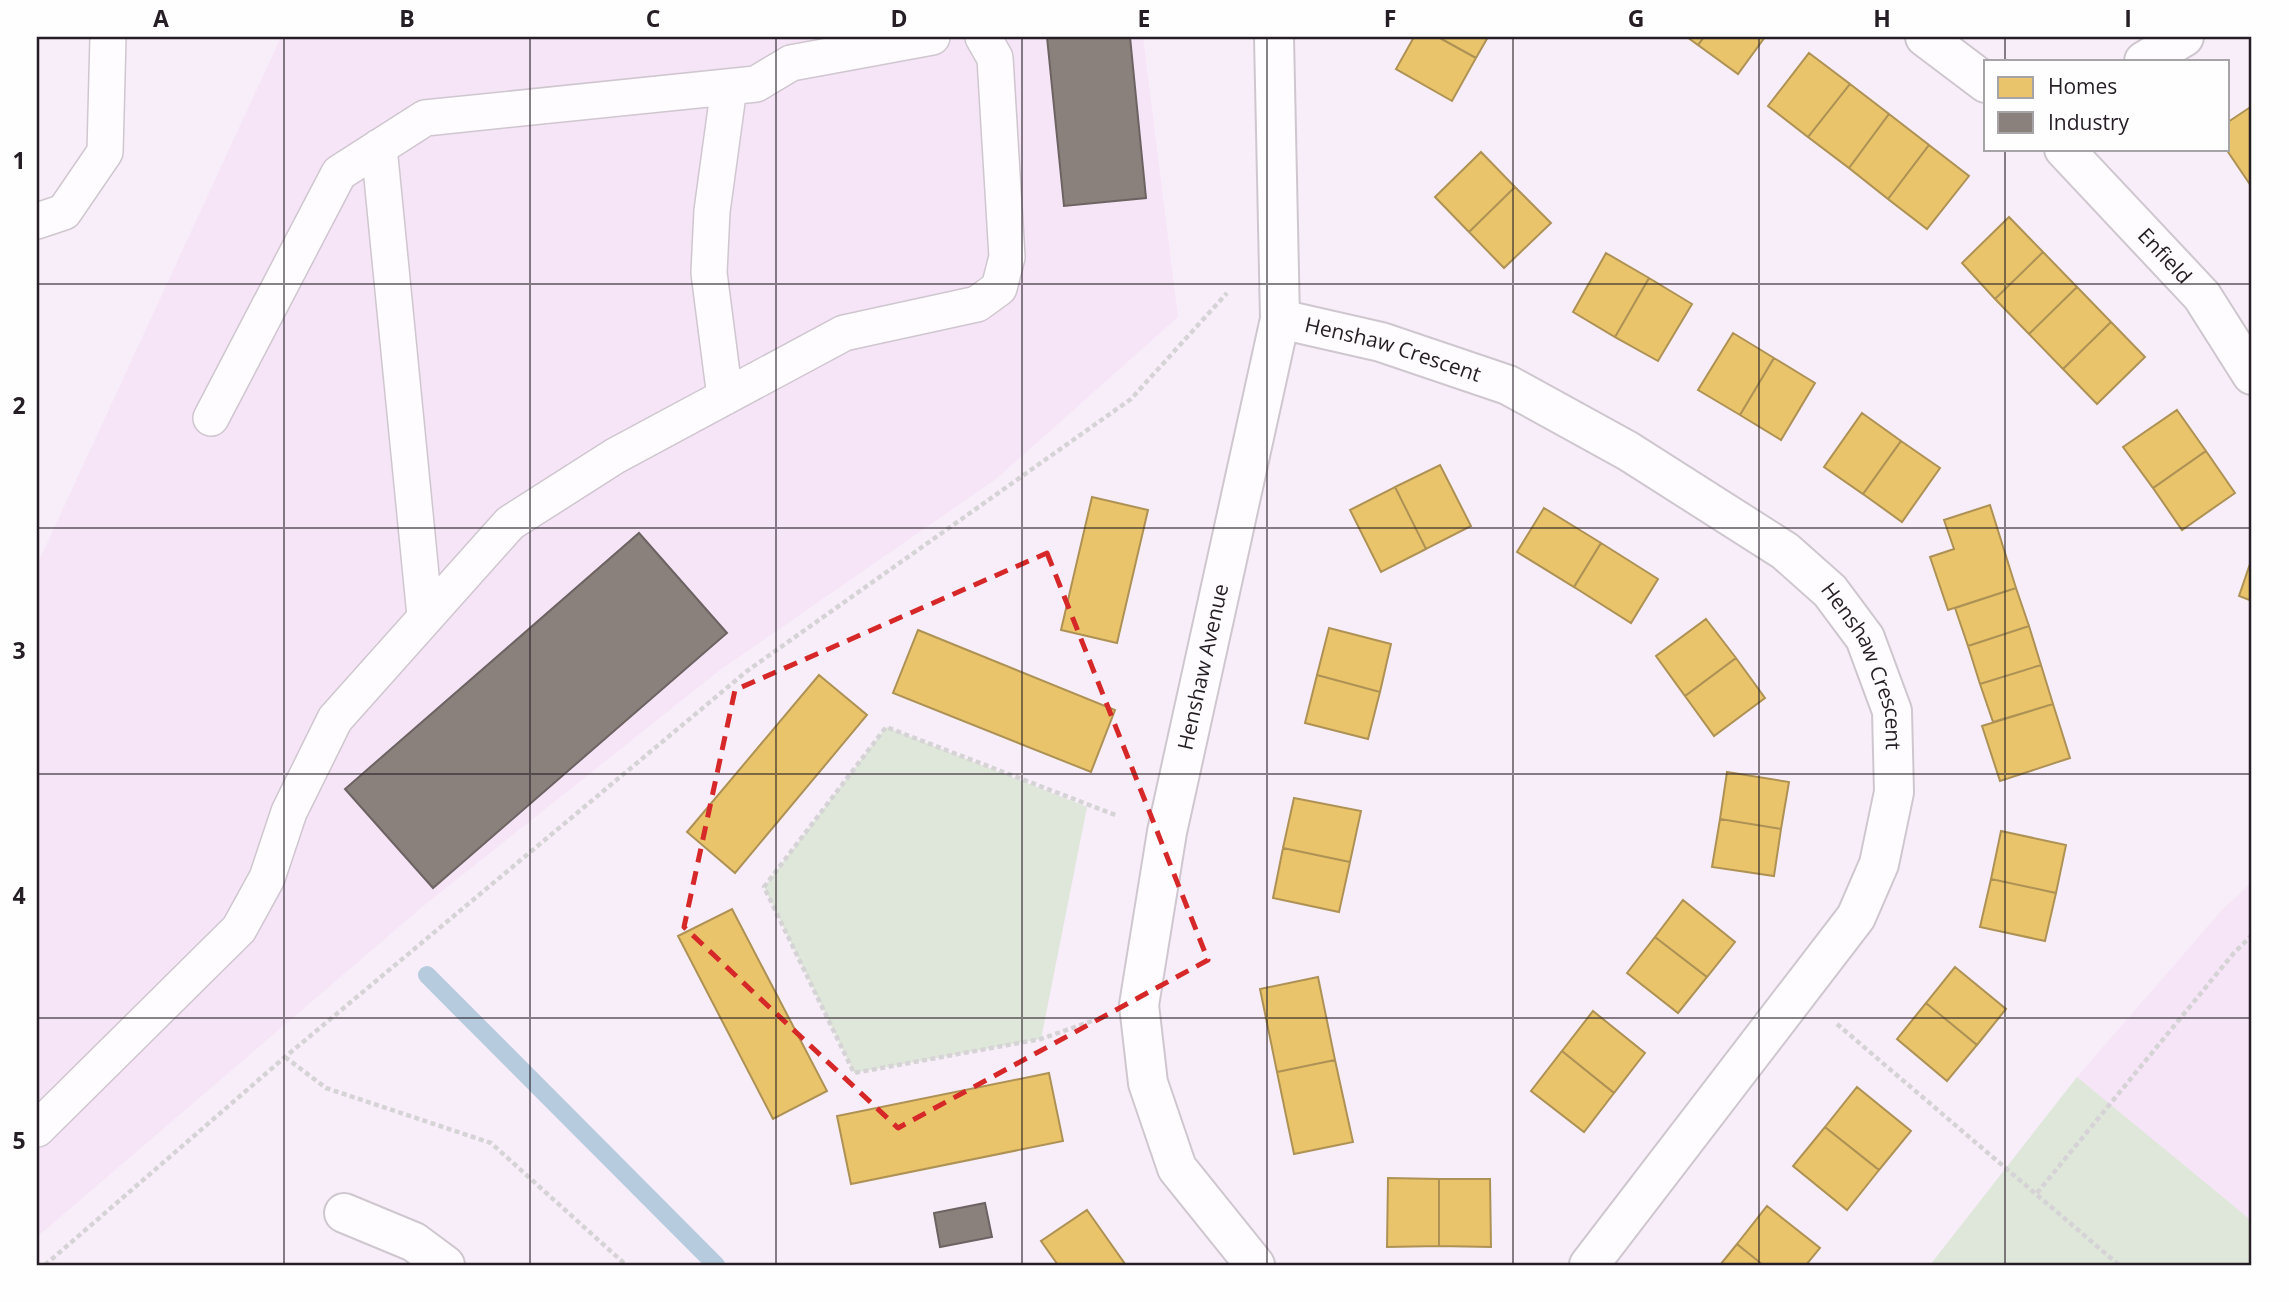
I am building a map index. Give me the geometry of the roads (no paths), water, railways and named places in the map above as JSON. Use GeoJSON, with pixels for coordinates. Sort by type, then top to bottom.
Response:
{"type":"FeatureCollection","features":[{"type":"Feature","properties":{"kind":"street","name":"Henshaw Avenue"},"geometry":{"type":"LineString","coordinates":[[1255,1265],[1177,1168],[1148,1083],[1139,1005],[1167,832],[1280,319],[1274,37]]}},
{"type":"Feature","properties":{"kind":"street"},"geometry":{"type":"LineString","coordinates":[[1925,37],[1984,81]]}},
{"type":"Feature","properties":{"kind":"street"},"geometry":{"type":"LineString","coordinates":[[2146,60],[2184,37]]}},
{"type":"Feature","properties":{"kind":"street","name":"Enfield"},"geometry":{"type":"LineString","coordinates":[[2065,150],[2202,296],[2252,375]]}},
{"type":"Feature","properties":{"kind":"street","name":"Henshaw Crescent"},"geometry":{"type":"LineString","coordinates":[[1280,319],[1381,342],[1508,385],[1628,451],[1785,551],[1830,592],[1865,638],[1892,711],[1894,792],[1879,864],[1856,917],[1588,1265]]}},
{"type":"Feature","properties":{"kind":"street"},"geometry":{"type":"LineString","coordinates":[[344,1213],[414,1242],[445,1265]]}},
{"type":"Feature","properties":{"kind":"lane"},"geometry":{"type":"LineString","coordinates":[[37,220],[64,212],[105,152],[108,37]]}},
{"type":"Feature","properties":{"kind":"lane"},"geometry":{"type":"LineString","coordinates":[[211,418],[339,173],[425,118],[756,84],[791,63],[932,37]]}},
{"type":"Feature","properties":{"kind":"lane"},"geometry":{"type":"LineString","coordinates":[[37,1129],[239,929],[267,878],[289,812],[335,719],[425,615],[510,523],[615,456],[845,333],[977,304],[999,288],[1007,257],[995,58],[983,37]]}},
{"type":"Feature","properties":{"kind":"lane"},"geometry":{"type":"LineString","coordinates":[[726,397],[709,273],[712,211],[729,87]]}},
{"type":"Feature","properties":{"kind":"lane"},"geometry":{"type":"LineString","coordinates":[[379,147],[425,615]]}},
{"type":"Feature","properties":{"kind":"waterway"},"geometry":{"type":"LineString","coordinates":[[427,975],[716,1265]]}}]}
